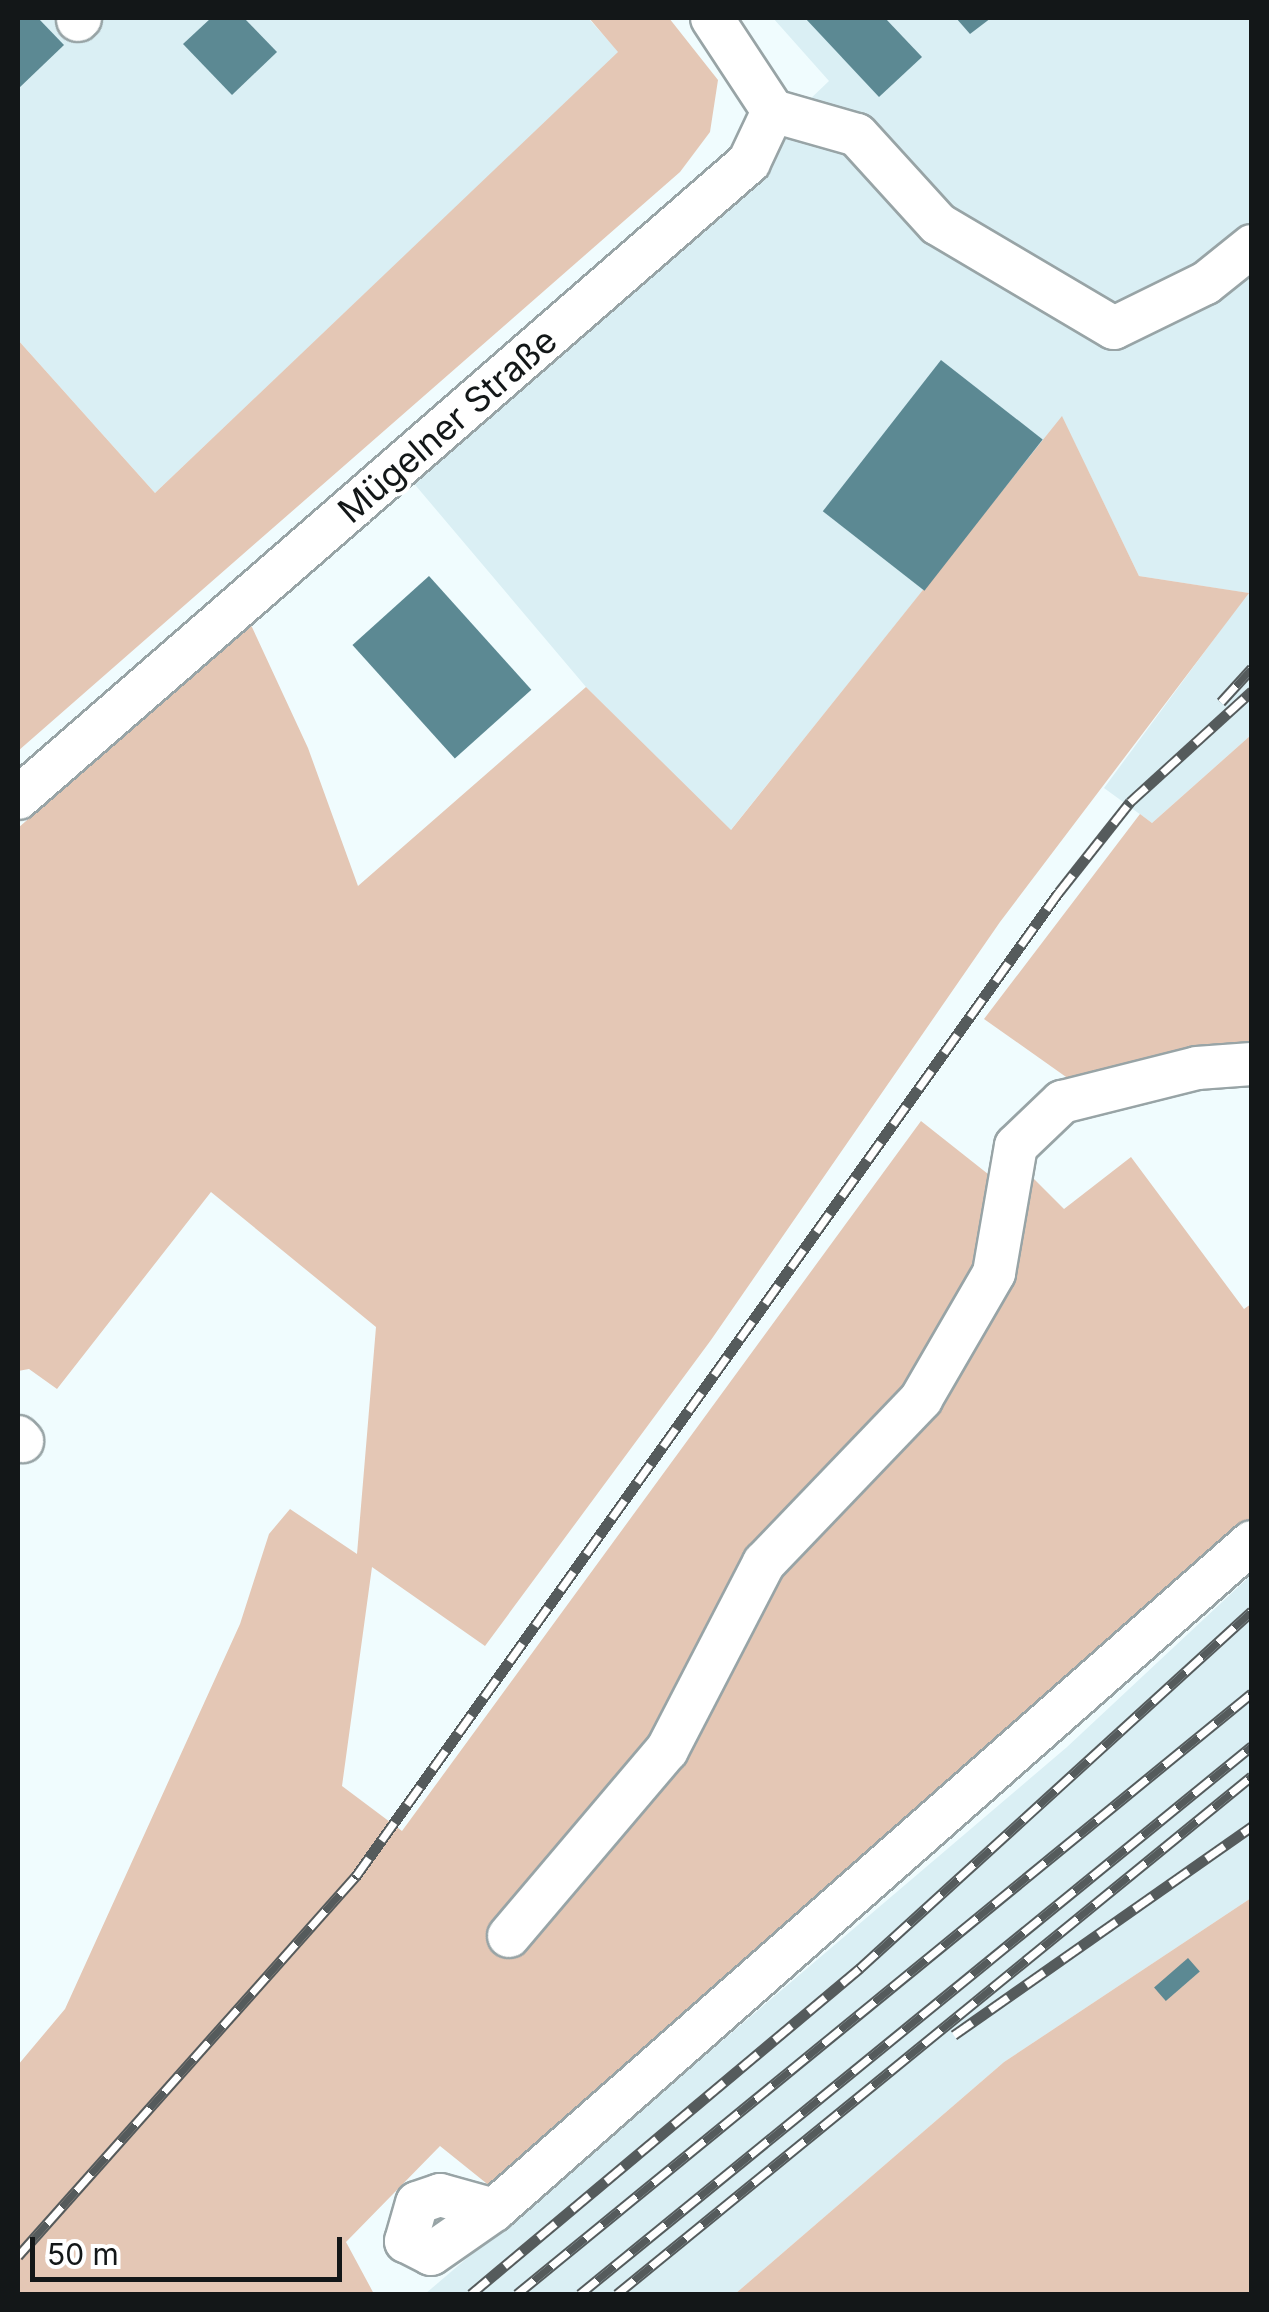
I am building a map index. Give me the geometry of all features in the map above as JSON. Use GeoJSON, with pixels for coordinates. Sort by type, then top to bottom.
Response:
{"type":"FeatureCollection","features":[{"type":"Feature","properties":{"kind":"street"},"geometry":{"type":"LineString","coordinates":[[712,18],[773,112],[856,135],[938,224],[1114,328],[1206,283],[1252,246]]}},
{"type":"Feature","properties":{"kind":"street","name":"Mügelner Straße"},"geometry":{"type":"LineString","coordinates":[[18,798],[749,162],[773,112]]}},
{"type":"Feature","properties":{"kind":"street"},"geometry":{"type":"LineString","coordinates":[[509,1936],[667,1750],[764,1564],[921,1399],[994,1273],[1016,1146],[1062,1102],[1197,1068],[1252,1064]]}},
{"type":"Feature","properties":{"kind":"street"},"geometry":{"type":"LineString","coordinates":[[494,2210],[1252,1542]]}},
{"type":"Feature","properties":{"kind":"shaded area"},"geometry":{"type":"Polygon","coordinates":[[[18,18],[588,18],[619,52],[155,493],[18,340],[18,18]]]}},
{"type":"Feature","properties":{"kind":"shaded area"},"geometry":{"type":"Polygon","coordinates":[[[589,18],[669,18],[718,80],[710,132],[680,172],[18,751],[18,340],[155,493],[618,52],[589,18]]]}},
{"type":"Feature","properties":{"kind":"shaded area"},"geometry":{"type":"Polygon","coordinates":[[[773,18],[1251,18],[1251,735],[1152,823],[1104,788],[1248,593],[1139,576],[1062,417],[730,831],[586,687],[411,480],[829,81],[773,18]]]}},
{"type":"Feature","properties":{"kind":"shaded area"},"geometry":{"type":"Polygon","coordinates":[[[1062,416],[1139,576],[1249,593],[1000,922],[711,1340],[485,1646],[372,1567],[342,1786],[402,1831],[921,1121],[1012,1193],[1023,1168],[1064,1209],[1131,1157],[1244,1309],[1251,1304],[1251,1519],[945,1804],[491,2187],[440,2146],[346,2242],[374,2294],[18,2294],[18,2065],[65,2009],[240,1624],[269,1534],[290,1509],[357,1554],[376,1327],[211,1192],[57,1389],[29,1369],[18,1371],[18,828],[251,625],[308,748],[358,886],[586,687],[731,830],[1062,416]]]}},
{"type":"Feature","properties":{"kind":"shaded area"},"geometry":{"type":"Polygon","coordinates":[[[1251,735],[1251,1048],[1076,1084],[984,1019],[1140,814],[1152,823],[1251,735]]]}},
{"type":"Feature","properties":{"kind":"shaded area"},"geometry":{"type":"Polygon","coordinates":[[[1251,1575],[1251,1898],[1004,2062],[735,2294],[425,2294],[1067,1747],[1251,1575]]]}},
{"type":"Feature","properties":{"kind":"shaded area"},"geometry":{"type":"Polygon","coordinates":[[[1251,1898],[1251,2294],[735,2294],[1004,2062],[1251,1898]]]}},
{"type":"Feature","properties":{"kind":"building"},"geometry":{"type":"Polygon","coordinates":[[[18,18],[38,18],[64,45],[18,89],[18,18]]]}},
{"type":"Feature","properties":{"kind":"building"},"geometry":{"type":"Polygon","coordinates":[[[211,18],[244,18],[277,52],[232,95],[183,44],[211,18]]]}},
{"type":"Feature","properties":{"kind":"building"},"geometry":{"type":"Polygon","coordinates":[[[805,18],[885,18],[922,57],[879,97],[805,18]]]}},
{"type":"Feature","properties":{"kind":"building"},"geometry":{"type":"Polygon","coordinates":[[[956,18],[991,18],[970,34],[956,18]]]}},
{"type":"Feature","properties":{"kind":"building"},"geometry":{"type":"Polygon","coordinates":[[[941,360],[1043,439],[924,591],[823,511],[941,360]]]}},
{"type":"Feature","properties":{"kind":"building"},"geometry":{"type":"Polygon","coordinates":[[[429,576],[531,690],[455,759],[352,645],[429,576]]]}},
{"type":"Feature","properties":{"kind":"building"},"geometry":{"type":"Polygon","coordinates":[[[1188,1958],[1200,1972],[1166,2001],[1154,1988],[1188,1958]]]}},
{"type":"Feature","properties":{"kind":"railway"},"geometry":{"type":"LineString","coordinates":[[1221,702],[1252,668]]}},
{"type":"Feature","properties":{"kind":"railway"},"geometry":{"type":"LineString","coordinates":[[18,2256],[356,1876],[1059,892],[1130,802],[1252,691]]}},
{"type":"Feature","properties":{"kind":"railway"},"geometry":{"type":"LineString","coordinates":[[471,2294],[860,1968],[1252,1611]]}},
{"type":"Feature","properties":{"kind":"railway"},"geometry":{"type":"LineString","coordinates":[[517,2294],[1252,1693]]}},
{"type":"Feature","properties":{"kind":"railway"},"geometry":{"type":"LineString","coordinates":[[580,2294],[1252,1746]]}},
{"type":"Feature","properties":{"kind":"railway"},"geometry":{"type":"LineString","coordinates":[[617,2294],[1252,1776]]}},
{"type":"Feature","properties":{"kind":"railway"},"geometry":{"type":"LineString","coordinates":[[954,2035],[1252,1826]]}}]}
